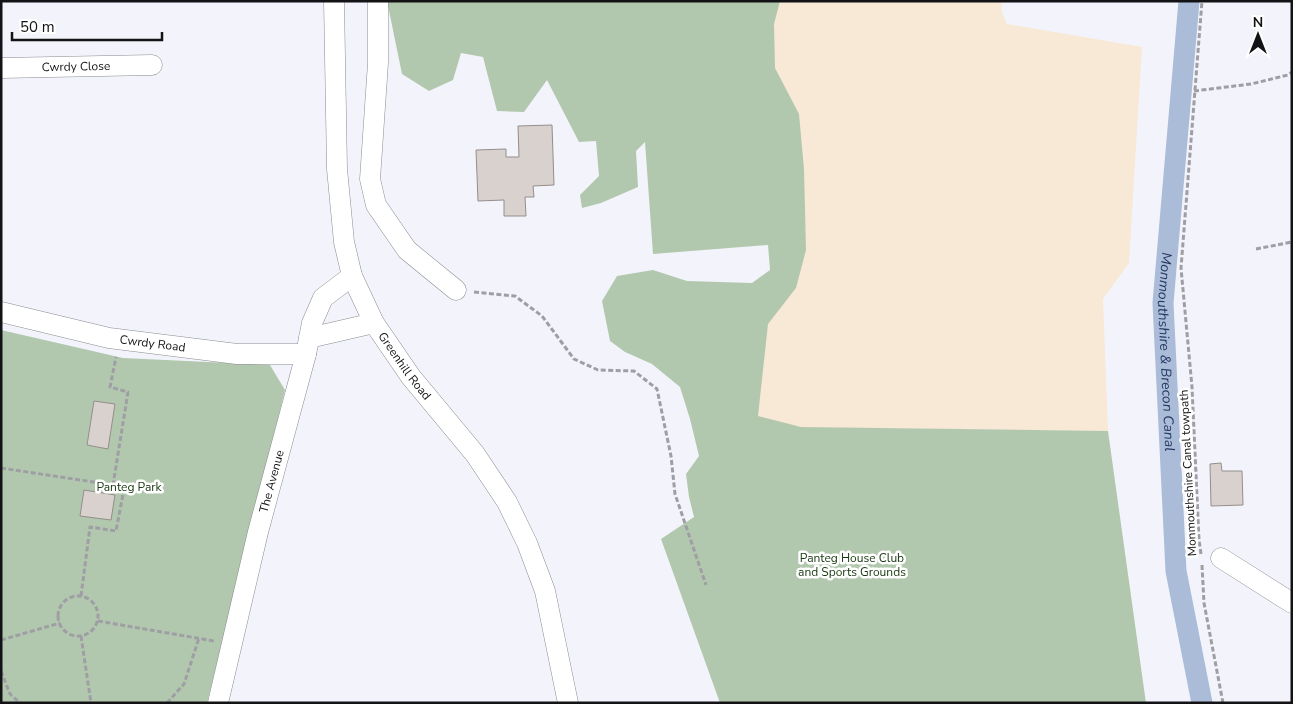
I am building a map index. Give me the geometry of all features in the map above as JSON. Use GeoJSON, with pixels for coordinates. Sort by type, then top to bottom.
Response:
{"type":"FeatureCollection","features":[{"type":"Feature","properties":{"kind":"street","name":"Greenhill Road"},"geometry":{"type":"LineString","coordinates":[[334,1],[337,169],[344,242],[352,276],[374,324],[411,377],[475,454],[507,502],[527,543],[545,591],[568,703]]}},
{"type":"Feature","properties":{"kind":"street"},"geometry":{"type":"LineString","coordinates":[[378,1],[378,63],[370,179],[376,205],[406,250],[456,290]]}},
{"type":"Feature","properties":{"kind":"street","name":"Cwrdy Close"},"geometry":{"type":"LineString","coordinates":[[1,68],[152,65]]}},
{"type":"Feature","properties":{"kind":"street","name":"The Avenue"},"geometry":{"type":"LineString","coordinates":[[218,703],[258,532],[308,346],[312,324],[323,298],[352,276]]}},
{"type":"Feature","properties":{"kind":"street","name":"Cwrdy Road"},"geometry":{"type":"LineString","coordinates":[[1,312],[120,339],[237,354],[308,346],[374,324]]}},
{"type":"Feature","properties":{"kind":"street"},"geometry":{"type":"LineString","coordinates":[[1221,558],[1292,603]]}},
{"type":"Feature","properties":{"kind":"path","name":"Monmouthshire Canal towpath"},"geometry":{"type":"LineString","coordinates":[[1202,1],[1182,268],[1192,387],[1204,603],[1223,703]]}},
{"type":"Feature","properties":{"kind":"path"},"geometry":{"type":"LineString","coordinates":[[1194,92],[1251,84],[1288,75],[1292,72]]}},
{"type":"Feature","properties":{"kind":"path"},"geometry":{"type":"LineString","coordinates":[[1256,249],[1292,242]]}},
{"type":"Feature","properties":{"kind":"path"},"geometry":{"type":"LineString","coordinates":[[456,290],[515,296],[542,316],[574,359],[598,370],[634,371],[657,389],[672,456],[675,494],[706,585]]}},
{"type":"Feature","properties":{"kind":"path"},"geometry":{"type":"LineString","coordinates":[[113,485],[128,392],[110,387],[120,339]]}},
{"type":"Feature","properties":{"kind":"path"},"geometry":{"type":"LineString","coordinates":[[1,468],[113,485],[124,489],[116,531],[90,527],[81,596]]}},
{"type":"Feature","properties":{"kind":"path"},"geometry":{"type":"LineString","coordinates":[[81,596],[88,598],[97,608],[98,621],[92,631],[81,636],[68,633],[60,623],[58,616],[59,609],[63,603],[68,599],[81,596]]}},
{"type":"Feature","properties":{"kind":"path"},"geometry":{"type":"LineString","coordinates":[[98,621],[232,645]]}},
{"type":"Feature","properties":{"kind":"path"},"geometry":{"type":"LineString","coordinates":[[1,640],[60,623]]}},
{"type":"Feature","properties":{"kind":"path"},"geometry":{"type":"LineString","coordinates":[[81,636],[91,703]]}},
{"type":"Feature","properties":{"kind":"path"},"geometry":{"type":"LineString","coordinates":[[167,703],[184,684],[199,638]]}},
{"type":"Feature","properties":{"kind":"path"},"geometry":{"type":"LineString","coordinates":[[1,671],[10,694],[20,703]]}},
{"type":"Feature","properties":{"kind":"shaded area"},"geometry":{"type":"Polygon","coordinates":[[[769,1],[1001,1],[1002,12],[1007,24],[1142,47],[1129,263],[1103,299],[1108,431],[751,427],[751,294],[785,277],[769,1]]]}},
{"type":"Feature","properties":{"kind":"green space","name":"Panteg House Club and Sports Grounds"},"geometry":{"type":"Polygon","coordinates":[[[387,1],[780,1],[774,24],[775,68],[799,114],[804,169],[806,250],[796,288],[768,324],[758,416],[801,427],[1108,431],[1146,703],[720,703],[661,539],[694,517],[686,474],[699,456],[690,419],[680,387],[652,364],[625,352],[610,341],[602,301],[617,276],[653,270],[687,281],[752,283],[770,270],[768,245],[653,254],[645,142],[636,151],[638,187],[601,203],[582,208],[580,195],[599,176],[596,141],[579,142],[547,80],[524,112],[497,111],[483,57],[461,53],[453,80],[429,91],[402,74],[387,1]]]}},
{"type":"Feature","properties":{"kind":"green space","name":"Panteg Park"},"geometry":{"type":"Polygon","coordinates":[[[1,330],[123,358],[270,365],[285,390],[207,703],[1,703],[1,330]]]}},
{"type":"Feature","properties":{"kind":"building"},"geometry":{"type":"Polygon","coordinates":[[[552,125],[554,185],[533,186],[534,197],[525,197],[526,216],[504,216],[504,200],[478,201],[476,150],[506,149],[506,157],[519,157],[518,126],[552,125]]]}},
{"type":"Feature","properties":{"kind":"building"},"geometry":{"type":"Polygon","coordinates":[[[94,401],[115,404],[108,449],[87,445],[94,401]]]}},
{"type":"Feature","properties":{"kind":"building"},"geometry":{"type":"Polygon","coordinates":[[[1221,463],[1222,471],[1242,471],[1243,505],[1211,506],[1210,464],[1221,463]]]}},
{"type":"Feature","properties":{"kind":"building"},"geometry":{"type":"Polygon","coordinates":[[[84,490],[115,495],[111,520],[80,516],[84,490]]]}},
{"type":"Feature","properties":{"kind":"waterway","name":"Monmouthshire & Brecon Canal"},"geometry":{"type":"LineString","coordinates":[[1189,1],[1163,303],[1176,571],[1202,703]]}}]}
